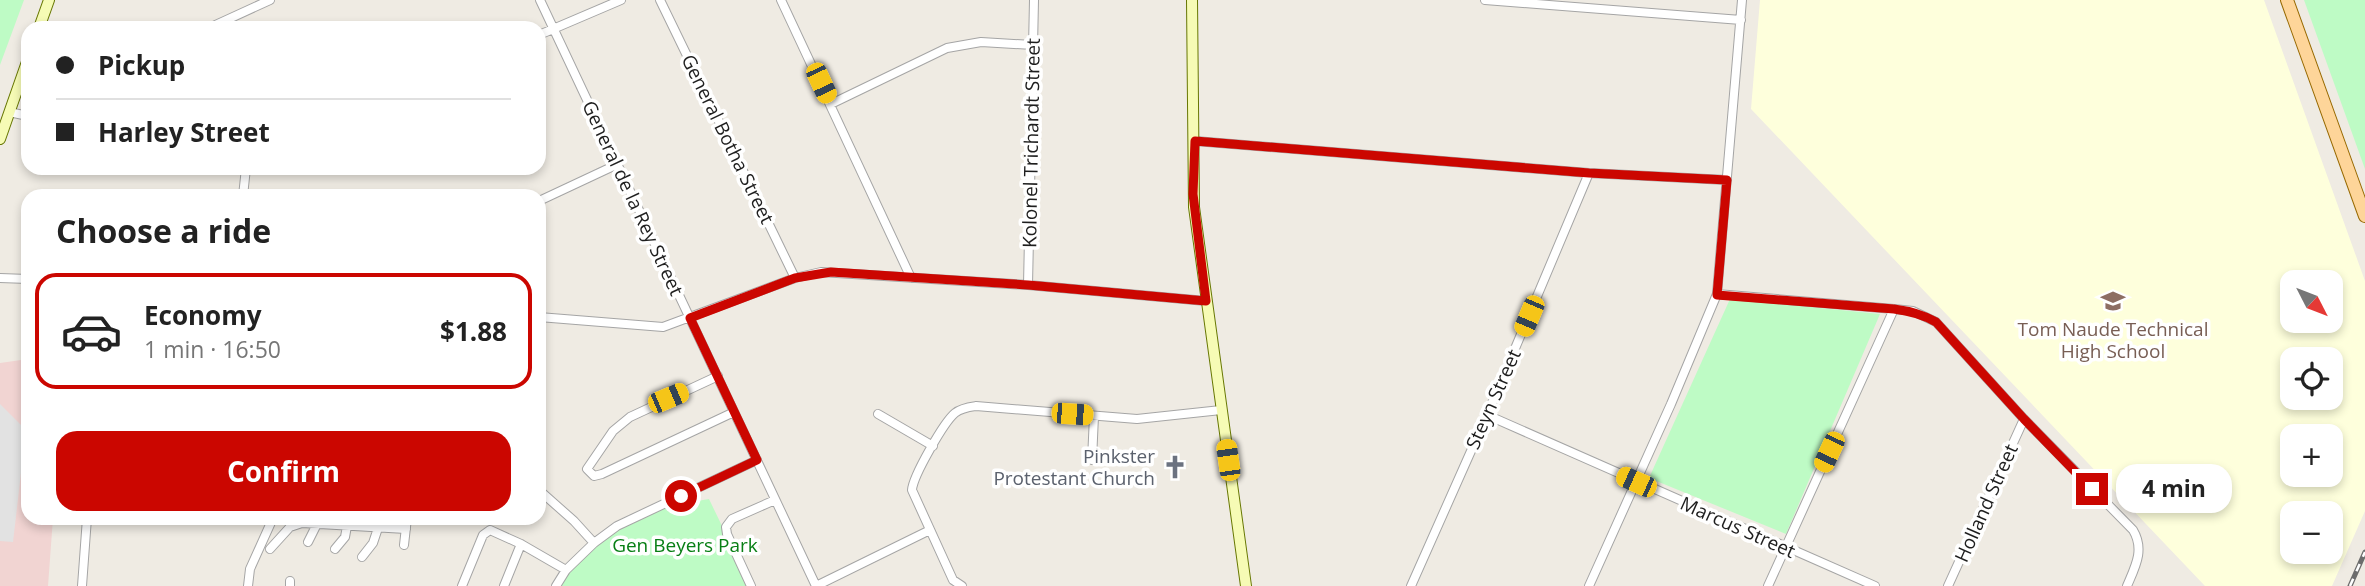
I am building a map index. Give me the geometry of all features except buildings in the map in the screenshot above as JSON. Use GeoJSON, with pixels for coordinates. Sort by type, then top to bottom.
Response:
{"type":"FeatureCollection","features":[{"type":"Feature","properties":{"kind":"main road"},"geometry":{"type":"LineString","coordinates":[[2287,0],[2365,216]]}},
{"type":"Feature","properties":{"kind":"street"},"geometry":{"type":"LineString","coordinates":[[42,21],[49,0]]}},
{"type":"Feature","properties":{"kind":"street"},"geometry":{"type":"LineString","coordinates":[[241,0],[246,10]]}},
{"type":"Feature","properties":{"kind":"street"},"geometry":{"type":"LineString","coordinates":[[223,21],[270,0]]}},
{"type":"Feature","properties":{"kind":"street","name":"General de la Rey Street"},"geometry":{"type":"LineString","coordinates":[[540,0],[816,586]]}},
{"type":"Feature","properties":{"kind":"street"},"geometry":{"type":"LineString","coordinates":[[546,32],[621,0]]}},
{"type":"Feature","properties":{"kind":"street","name":"General Botha Street"},"geometry":{"type":"LineString","coordinates":[[660,0],[795,278]]}},
{"type":"Feature","properties":{"kind":"street"},"geometry":{"type":"LineString","coordinates":[[781,0],[911,278]]}},
{"type":"Feature","properties":{"kind":"street","name":"Kolonel Trichardt Street"},"geometry":{"type":"LineString","coordinates":[[1028,285],[1034,0]]}},
{"type":"Feature","properties":{"kind":"street"},"geometry":{"type":"LineString","coordinates":[[1192,0],[1195,141],[1193,194],[1246,586]]}},
{"type":"Feature","properties":{"kind":"street"},"geometry":{"type":"LineString","coordinates":[[1485,0],[1741,20]]}},
{"type":"Feature","properties":{"kind":"street"},"geometry":{"type":"LineString","coordinates":[[1589,586],[1682,380],[1717,295],[1742,0]]}},
{"type":"Feature","properties":{"kind":"street"},"geometry":{"type":"LineString","coordinates":[[831,104],[947,48],[981,42],[1033,45]]}},
{"type":"Feature","properties":{"kind":"street"},"geometry":{"type":"LineString","coordinates":[[0,139],[21,79]]}},
{"type":"Feature","properties":{"kind":"street"},"geometry":{"type":"LineString","coordinates":[[9,112],[21,115]]}},
{"type":"Feature","properties":{"kind":"street"},"geometry":{"type":"LineString","coordinates":[[1195,141],[1589,173],[1727,180]]}},
{"type":"Feature","properties":{"kind":"street"},"geometry":{"type":"LineString","coordinates":[[546,198],[618,164]]}},
{"type":"Feature","properties":{"kind":"street","name":"Steyn Street"},"geometry":{"type":"LineString","coordinates":[[1411,586],[1487,415],[1589,173]]}},
{"type":"Feature","properties":{"kind":"street"},"geometry":{"type":"LineString","coordinates":[[546,318],[663,327],[795,278],[831,272],[1028,285],[1206,301]]}},
{"type":"Feature","properties":{"kind":"street"},"geometry":{"type":"LineString","coordinates":[[0,278],[21,279]]}},
{"type":"Feature","properties":{"kind":"street"},"geometry":{"type":"LineString","coordinates":[[1717,295],[1894,309],[1913,312],[1936,322],[2024,419],[2127,524],[2139,543],[2139,558],[2127,586]]}},
{"type":"Feature","properties":{"kind":"street"},"geometry":{"type":"LineString","coordinates":[[1768,586],[1894,309]]}},
{"type":"Feature","properties":{"kind":"street"},"geometry":{"type":"LineString","coordinates":[[718,376],[630,417],[613,431],[587,469],[597,476],[734,412]]}},
{"type":"Feature","properties":{"kind":"street"},"geometry":{"type":"LineString","coordinates":[[962,586],[953,580],[912,490],[933,446],[951,417],[959,410],[970,407],[1143,419],[1221,410]]}},
{"type":"Feature","properties":{"kind":"street"},"geometry":{"type":"LineString","coordinates":[[878,414],[933,446]]}},
{"type":"Feature","properties":{"kind":"street","name":"Marcus Street"},"geometry":{"type":"LineString","coordinates":[[1487,415],[1875,586]]}},
{"type":"Feature","properties":{"kind":"street"},"geometry":{"type":"LineString","coordinates":[[1092,460],[1094,416]]}},
{"type":"Feature","properties":{"kind":"street","name":"Holland Street"},"geometry":{"type":"LineString","coordinates":[[1948,586],[2024,419]]}},
{"type":"Feature","properties":{"kind":"street"},"geometry":{"type":"LineString","coordinates":[[556,586],[566,570],[594,543],[617,526],[757,460]]}},
{"type":"Feature","properties":{"kind":"street"},"geometry":{"type":"LineString","coordinates":[[546,496],[574,520],[594,543]]}},
{"type":"Feature","properties":{"kind":"street"},"geometry":{"type":"LineString","coordinates":[[751,586],[726,527],[732,519],[775,500]]}},
{"type":"Feature","properties":{"kind":"street"},"geometry":{"type":"LineString","coordinates":[[82,586],[86,525]]}},
{"type":"Feature","properties":{"kind":"street"},"geometry":{"type":"LineString","coordinates":[[248,586],[250,569],[271,525]]}},
{"type":"Feature","properties":{"kind":"street"},"geometry":{"type":"LineString","coordinates":[[270,549],[289,527],[296,525]]}},
{"type":"Feature","properties":{"kind":"street"},"geometry":{"type":"LineString","coordinates":[[308,542],[317,525]]}},
{"type":"Feature","properties":{"kind":"street"},"geometry":{"type":"LineString","coordinates":[[332,525],[406,529]]}},
{"type":"Feature","properties":{"kind":"street"},"geometry":{"type":"LineString","coordinates":[[404,545],[406,525]]}},
{"type":"Feature","properties":{"kind":"street"},"geometry":{"type":"LineString","coordinates":[[335,549],[345,537],[347,526]]}},
{"type":"Feature","properties":{"kind":"street"},"geometry":{"type":"LineString","coordinates":[[362,557],[373,543],[378,528]]}},
{"type":"Feature","properties":{"kind":"street"},"geometry":{"type":"LineString","coordinates":[[816,586],[930,530]]}},
{"type":"Feature","properties":{"kind":"street"},"geometry":{"type":"LineString","coordinates":[[462,586],[485,532],[495,531],[566,570]]}},
{"type":"Feature","properties":{"kind":"street"},"geometry":{"type":"LineString","coordinates":[[504,586],[521,544]]}},
{"type":"Feature","properties":{"kind":"shaded area","name":"Tom Naude Technical High School"},"geometry":{"type":"Polygon","coordinates":[[[1760,0],[2264,0],[2365,281],[2365,511],[2343,561],[2343,501],[2280,501],[2280,564],[2342,564],[2332,586],[2205,586],[1751,109],[1760,0]]]}},
{"type":"Feature","properties":{"kind":"shaded area"},"geometry":{"type":"Polygon","coordinates":[[[21,360],[21,525],[52,525],[48,586],[0,586],[0,363],[21,360]]]}},
{"type":"Feature","properties":{"kind":"shaded area"},"geometry":{"type":"Polygon","coordinates":[[[0,404],[21,425],[21,473],[13,542],[0,541],[0,404]]]}},
{"type":"Feature","properties":{"kind":"green space"},"geometry":{"type":"Polygon","coordinates":[[[0,0],[24,0],[0,65],[0,0]]]}},
{"type":"Feature","properties":{"kind":"green space"},"geometry":{"type":"Polygon","coordinates":[[[2304,0],[2365,0],[2365,169],[2304,0]]]}},
{"type":"Feature","properties":{"kind":"green space"},"geometry":{"type":"Polygon","coordinates":[[[1730,299],[1880,314],[1786,534],[1649,478],[1730,299]]]}},
{"type":"Feature","properties":{"kind":"green space","name":"Gen Beyers Park"},"geometry":{"type":"Polygon","coordinates":[[[709,499],[751,586],[556,586],[604,534],[656,508],[709,499]]]}},
{"type":"Feature","properties":{"kind":"railway"},"geometry":{"type":"LineString","coordinates":[[2350,586],[2365,552]]}},
{"type":"Feature","properties":{"kind":"place","name":"Tom Naude Technical High School"},"geometry":{"type":"Point","coordinates":[2113,301]}},
{"type":"Feature","properties":{"kind":"place","name":"Pinkster Protestant Church"},"geometry":{"type":"Point","coordinates":[1175,467]}},
{"type":"Feature","properties":{"kind":"route"},"geometry":{"type":"LineString","coordinates":[[681,496],[757,460],[690,318],[795,278],[831,272],[1028,285],[1206,301],[1193,194],[1195,141],[1589,173],[1727,180],[1717,295],[1894,309],[1929,318],[1936,322],[2092,489]]}}]}
